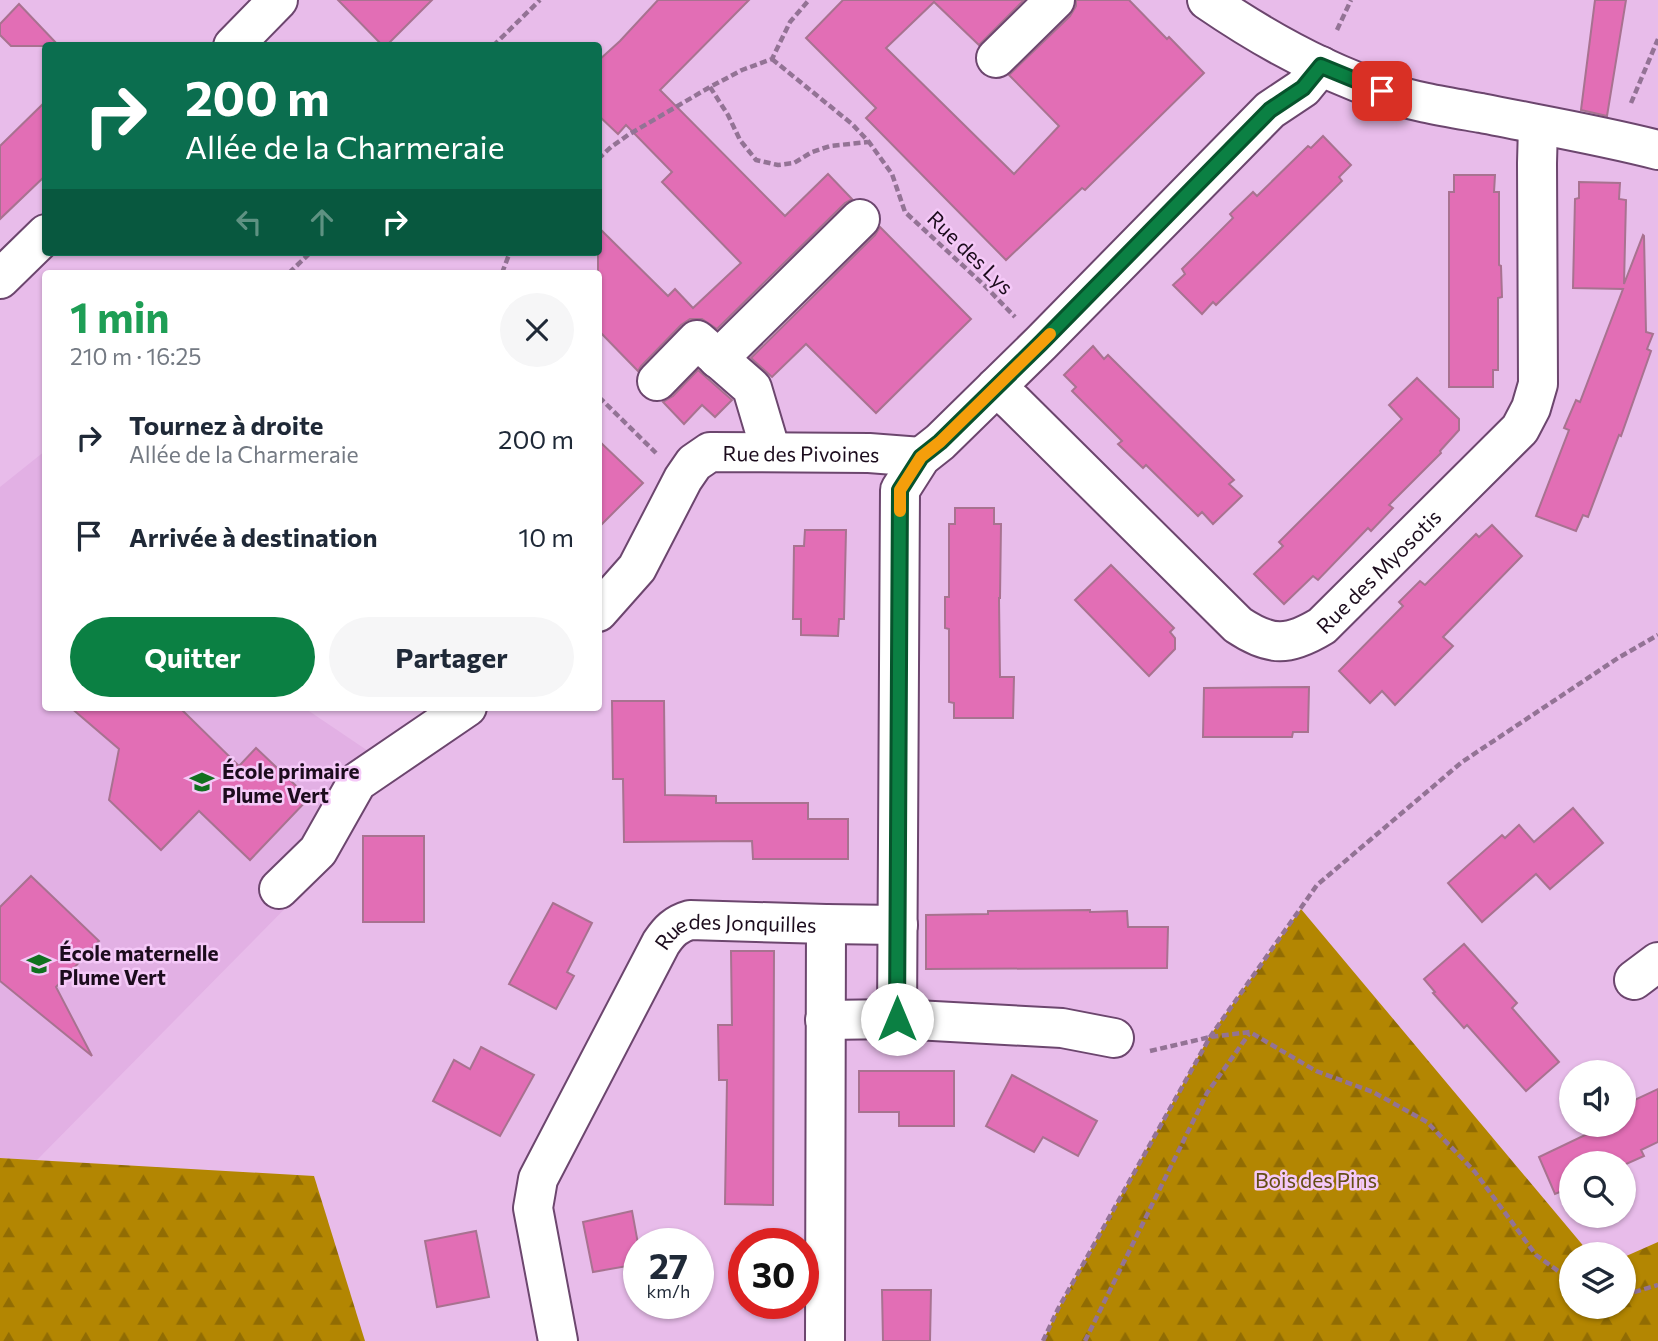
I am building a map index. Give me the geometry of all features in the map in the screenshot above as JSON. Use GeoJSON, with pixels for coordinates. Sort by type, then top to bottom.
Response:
{"type":"FeatureCollection","features":[{"type":"Feature","properties":{"kind":"street"},"geometry":{"type":"LineString","coordinates":[[237,42],[278,0]]}},
{"type":"Feature","properties":{"kind":"street"},"geometry":{"type":"LineString","coordinates":[[996,58],[1055,0]]}},
{"type":"Feature","properties":{"kind":"street"},"geometry":{"type":"LineString","coordinates":[[1208,0],[1242,24],[1283,47],[1382,91],[1423,103],[1641,146]]}},
{"type":"Feature","properties":{"kind":"street"},"geometry":{"type":"LineString","coordinates":[[897,1019],[900,490],[921,457],[940,442],[1041,343],[1270,110],[1303,88],[1321,66]]}},
{"type":"Feature","properties":{"kind":"street","name":"Rue des Myosotis"},"geometry":{"type":"LineString","coordinates":[[996,387],[1238,625],[1255,637],[1275,642],[1297,639],[1310,633],[1322,625],[1520,429],[1531,408],[1538,384],[1538,124]]}},
{"type":"Feature","properties":{"kind":"street"},"geometry":{"type":"LineString","coordinates":[[718,359],[860,219]]}},
{"type":"Feature","properties":{"kind":"street"},"geometry":{"type":"LineString","coordinates":[[0,279],[42,238]]}},
{"type":"Feature","properties":{"kind":"street"},"geometry":{"type":"LineString","coordinates":[[657,382],[698,340],[752,388],[771,453]]}},
{"type":"Feature","properties":{"kind":"street","name":"Rue des Pivoines"},"geometry":{"type":"LineString","coordinates":[[602,607],[637,568],[694,463],[710,452],[869,453],[921,457]]}},
{"type":"Feature","properties":{"kind":"street"},"geometry":{"type":"LineString","coordinates":[[279,889],[318,851],[357,782],[461,711]]}},
{"type":"Feature","properties":{"kind":"street","name":"Rue des Jonquilles"},"geometry":{"type":"LineString","coordinates":[[558,1341],[533,1208],[541,1169],[666,935],[679,923],[690,920],[826,924],[825,1341]]}},
{"type":"Feature","properties":{"kind":"street"},"geometry":{"type":"LineString","coordinates":[[826,924],[898,925]]}},
{"type":"Feature","properties":{"kind":"street"},"geometry":{"type":"LineString","coordinates":[[825,1020],[897,1019],[1062,1028],[1114,1038]]}},
{"type":"Feature","properties":{"kind":"path"},"geometry":{"type":"LineString","coordinates":[[497,42],[540,0]]}},
{"type":"Feature","properties":{"kind":"path"},"geometry":{"type":"LineString","coordinates":[[602,155],[628,135],[710,87],[742,70],[772,59],[790,22],[809,0]]}},
{"type":"Feature","properties":{"kind":"path"},"geometry":{"type":"LineString","coordinates":[[1641,146],[1629,106],[1658,39]]}},
{"type":"Feature","properties":{"kind":"path","name":"Rue des Lys"},"geometry":{"type":"LineString","coordinates":[[772,59],[852,124],[892,174],[905,212],[985,286],[1041,343]]}},
{"type":"Feature","properties":{"kind":"path"},"geometry":{"type":"LineString","coordinates":[[710,87],[740,140],[757,160],[778,165],[794,163],[812,152],[830,146],[869,142]]}},
{"type":"Feature","properties":{"kind":"path"},"geometry":{"type":"LineString","coordinates":[[292,270],[307,256]]}},
{"type":"Feature","properties":{"kind":"path"},"geometry":{"type":"LineString","coordinates":[[602,400],[683,479]]}},
{"type":"Feature","properties":{"kind":"path"},"geometry":{"type":"LineString","coordinates":[[1043,1341],[1058,1309],[1209,1037],[1317,885],[1462,762],[1658,635]]}},
{"type":"Feature","properties":{"kind":"path"},"geometry":{"type":"LineString","coordinates":[[1085,1341],[1207,1093],[1250,1032]]}},
{"type":"Feature","properties":{"kind":"path"},"geometry":{"type":"LineString","coordinates":[[1114,1038],[1129,1055],[1209,1037],[1250,1032],[1316,1071],[1373,1092],[1427,1122],[1475,1172],[1536,1255],[1559,1272]]}},
{"type":"Feature","properties":{"kind":"path"},"geometry":{"type":"LineString","coordinates":[[1636,1292],[1658,1286]]}},
{"type":"Feature","properties":{"kind":"shaded area"},"geometry":{"type":"Polygon","coordinates":[[[42,453],[42,711],[309,711],[377,757],[379,775],[318,875],[37,1160],[0,1158],[0,487],[42,453]]]}},
{"type":"Feature","properties":{"kind":"green space","name":"Bois des Pins"},"geometry":{"type":"Polygon","coordinates":[[[1301,909],[1559,1217],[1559,1228],[1568,1228],[1580,1242],[1559,1242],[1559,1319],[1636,1319],[1636,1252],[1658,1242],[1658,1341],[1043,1341],[1058,1309],[1209,1037],[1301,909]]]}},
{"type":"Feature","properties":{"kind":"green space"},"geometry":{"type":"Polygon","coordinates":[[[0,1158],[314,1176],[365,1341],[0,1341],[0,1158]]]}},
{"type":"Feature","properties":{"kind":"building"},"geometry":{"type":"Polygon","coordinates":[[[338,0],[432,0],[390,42],[379,42],[338,0]]]}},
{"type":"Feature","properties":{"kind":"building"},"geometry":{"type":"Polygon","coordinates":[[[658,0],[749,0],[660,90],[785,216],[828,174],[852,199],[717,329],[702,319],[690,319],[681,325],[638,371],[602,334],[602,270],[598,270],[598,256],[602,256],[602,231],[668,296],[675,289],[693,308],[741,263],[662,182],[672,172],[626,125],[618,134],[602,119],[602,57],[658,0]]]}},
{"type":"Feature","properties":{"kind":"building"},"geometry":{"type":"Polygon","coordinates":[[[843,0],[1024,0],[979,45],[934,2],[886,48],[1014,174],[1059,126],[1009,75],[1070,16],[1076,6],[1076,0],[1129,0],[1204,73],[1085,190],[1082,188],[1006,260],[866,118],[876,108],[806,38],[843,0]]]}},
{"type":"Feature","properties":{"kind":"building"},"geometry":{"type":"Polygon","coordinates":[[[1595,0],[1626,0],[1607,116],[1581,110],[1595,0]]]}},
{"type":"Feature","properties":{"kind":"building"},"geometry":{"type":"Polygon","coordinates":[[[19,4],[55,42],[42,42],[42,46],[11,46],[0,35],[0,24],[19,4]]]}},
{"type":"Feature","properties":{"kind":"building"},"geometry":{"type":"Polygon","coordinates":[[[42,105],[42,179],[0,219],[0,146],[42,105]]]}},
{"type":"Feature","properties":{"kind":"building"},"geometry":{"type":"Polygon","coordinates":[[[1323,136],[1351,165],[1339,177],[1342,181],[1216,305],[1213,302],[1202,314],[1173,285],[1185,274],[1182,269],[1233,218],[1230,214],[1253,192],[1257,196],[1308,146],[1311,148],[1323,136]]]}},
{"type":"Feature","properties":{"kind":"building"},"geometry":{"type":"Polygon","coordinates":[[[1454,175],[1495,175],[1494,192],[1499,192],[1502,297],[1498,298],[1498,370],[1493,370],[1493,387],[1449,387],[1449,192],[1454,192],[1454,175]]]}},
{"type":"Feature","properties":{"kind":"building"},"geometry":{"type":"Polygon","coordinates":[[[1579,182],[1620,183],[1619,199],[1626,200],[1624,284],[1643,235],[1646,332],[1653,334],[1647,349],[1651,351],[1621,436],[1619,435],[1588,517],[1583,515],[1576,531],[1536,516],[1569,430],[1564,428],[1576,400],[1580,402],[1623,289],[1573,288],[1575,199],[1579,198],[1579,182]]]}},
{"type":"Feature","properties":{"kind":"building"},"geometry":{"type":"Polygon","coordinates":[[[880,227],[971,319],[876,413],[806,344],[772,377],[751,358],[880,227]]]}},
{"type":"Feature","properties":{"kind":"building"},"geometry":{"type":"Polygon","coordinates":[[[1093,346],[1104,359],[1108,355],[1234,480],[1229,484],[1242,496],[1213,524],[1202,512],[1198,516],[1146,465],[1143,468],[1118,444],[1122,441],[1072,391],[1076,387],[1064,375],[1093,346]]]}},
{"type":"Feature","properties":{"kind":"building"},"geometry":{"type":"Polygon","coordinates":[[[698,370],[732,400],[715,417],[702,405],[684,424],[663,402],[673,396],[698,370]]]}},
{"type":"Feature","properties":{"kind":"building"},"geometry":{"type":"Polygon","coordinates":[[[1417,378],[1459,419],[1459,430],[1441,453],[1389,505],[1393,508],[1371,531],[1368,528],[1318,580],[1313,576],[1284,604],[1254,574],[1283,546],[1279,542],[1402,419],[1389,405],[1417,378]]]}},
{"type":"Feature","properties":{"kind":"building"},"geometry":{"type":"Polygon","coordinates":[[[602,444],[643,483],[602,524],[602,444]]]}},
{"type":"Feature","properties":{"kind":"building"},"geometry":{"type":"Polygon","coordinates":[[[955,508],[994,508],[994,524],[1001,524],[1000,677],[1014,677],[1013,718],[954,718],[954,703],[949,702],[949,629],[945,628],[945,597],[949,597],[949,524],[955,524],[955,508]]]}},
{"type":"Feature","properties":{"kind":"building"},"geometry":{"type":"Polygon","coordinates":[[[1492,525],[1522,556],[1443,637],[1453,646],[1395,705],[1382,691],[1370,703],[1339,671],[1403,606],[1399,602],[1420,581],[1425,585],[1476,534],[1479,537],[1492,525]]]}},
{"type":"Feature","properties":{"kind":"building"},"geometry":{"type":"Polygon","coordinates":[[[805,530],[846,530],[844,619],[839,619],[838,636],[801,635],[801,619],[793,619],[794,546],[804,546],[805,530]]]}},
{"type":"Feature","properties":{"kind":"building"},"geometry":{"type":"Polygon","coordinates":[[[1111,565],[1174,628],[1170,632],[1175,638],[1175,649],[1149,676],[1075,600],[1111,565]]]}},
{"type":"Feature","properties":{"kind":"building"},"geometry":{"type":"Polygon","coordinates":[[[1309,687],[1308,732],[1293,732],[1292,737],[1203,737],[1204,688],[1309,687]]]}},
{"type":"Feature","properties":{"kind":"building"},"geometry":{"type":"Polygon","coordinates":[[[612,701],[664,701],[665,795],[716,796],[716,803],[808,803],[808,819],[848,819],[848,859],[753,859],[752,841],[624,842],[623,779],[613,779],[612,701]]]}},
{"type":"Feature","properties":{"kind":"building","name":"École primaire Plume Vert"},"geometry":{"type":"Polygon","coordinates":[[[75,711],[183,711],[239,766],[256,748],[309,798],[250,860],[199,811],[161,850],[109,800],[119,749],[75,711]]]}},
{"type":"Feature","properties":{"kind":"building"},"geometry":{"type":"Polygon","coordinates":[[[1573,808],[1603,843],[1550,889],[1536,874],[1482,922],[1448,883],[1502,835],[1505,838],[1519,825],[1534,842],[1573,808]]]}},
{"type":"Feature","properties":{"kind":"building"},"geometry":{"type":"Polygon","coordinates":[[[363,836],[424,836],[424,922],[363,922],[363,836]]]}},
{"type":"Feature","properties":{"kind":"building","name":"École maternelle Plume Vert"},"geometry":{"type":"Polygon","coordinates":[[[31,876],[99,941],[56,987],[92,1056],[0,981],[0,907],[31,876]]]}},
{"type":"Feature","properties":{"kind":"building"},"geometry":{"type":"Polygon","coordinates":[[[553,903],[592,923],[567,972],[574,976],[556,1009],[509,984],[553,903]]]}},
{"type":"Feature","properties":{"kind":"building"},"geometry":{"type":"Polygon","coordinates":[[[988,911],[1127,911],[1128,927],[1168,927],[1167,968],[926,969],[926,915],[988,914],[988,911]]]}},
{"type":"Feature","properties":{"kind":"building"},"geometry":{"type":"Polygon","coordinates":[[[1464,944],[1517,1003],[1512,1008],[1559,1062],[1526,1091],[1467,1025],[1464,1028],[1424,979],[1464,944]]]}},
{"type":"Feature","properties":{"kind":"building"},"geometry":{"type":"Polygon","coordinates":[[[731,951],[774,951],[773,1205],[725,1204],[727,1080],[719,1080],[718,1025],[732,1025],[731,951]]]}},
{"type":"Feature","properties":{"kind":"building"},"geometry":{"type":"Polygon","coordinates":[[[481,1047],[534,1075],[500,1136],[433,1101],[454,1060],[470,1069],[481,1047]]]}},
{"type":"Feature","properties":{"kind":"building"},"geometry":{"type":"Polygon","coordinates":[[[859,1071],[954,1071],[954,1126],[899,1126],[899,1112],[859,1112],[859,1071]]]}},
{"type":"Feature","properties":{"kind":"building"},"geometry":{"type":"Polygon","coordinates":[[[1012,1075],[1097,1121],[1078,1156],[1043,1137],[1034,1152],[986,1126],[1012,1075]]]}},
{"type":"Feature","properties":{"kind":"building"},"geometry":{"type":"Polygon","coordinates":[[[1658,1089],[1658,1142],[1641,1150],[1644,1156],[1636,1160],[1636,1151],[1559,1151],[1559,1192],[1555,1194],[1539,1157],[1581,1137],[1636,1137],[1636,1099],[1658,1089]]]}},
{"type":"Feature","properties":{"kind":"building"},"geometry":{"type":"Polygon","coordinates":[[[632,1211],[635,1228],[623,1228],[623,1267],[593,1272],[583,1222],[632,1211]]]}},
{"type":"Feature","properties":{"kind":"building"},"geometry":{"type":"Polygon","coordinates":[[[476,1231],[489,1297],[437,1307],[425,1241],[476,1231]]]}},
{"type":"Feature","properties":{"kind":"building"},"geometry":{"type":"Polygon","coordinates":[[[882,1290],[931,1290],[930,1341],[883,1341],[882,1290]]]}},
{"type":"Feature","properties":{"kind":"slow traffic"},"geometry":{"type":"LineString","coordinates":[[900,511],[900,490],[921,457],[940,442],[1050,334]]}},
{"type":"Feature","properties":{"kind":"place","name":"École primaire Plume Vert"},"geometry":{"type":"Point","coordinates":[202,782]}},
{"type":"Feature","properties":{"kind":"place","name":"École maternelle Plume Vert"},"geometry":{"type":"Point","coordinates":[39,964]}},
{"type":"Feature","properties":{"kind":"route"},"geometry":{"type":"LineString","coordinates":[[897,1019],[900,490],[921,457],[940,442],[1041,343],[1270,110],[1303,88],[1321,66],[1382,91]]}}]}
